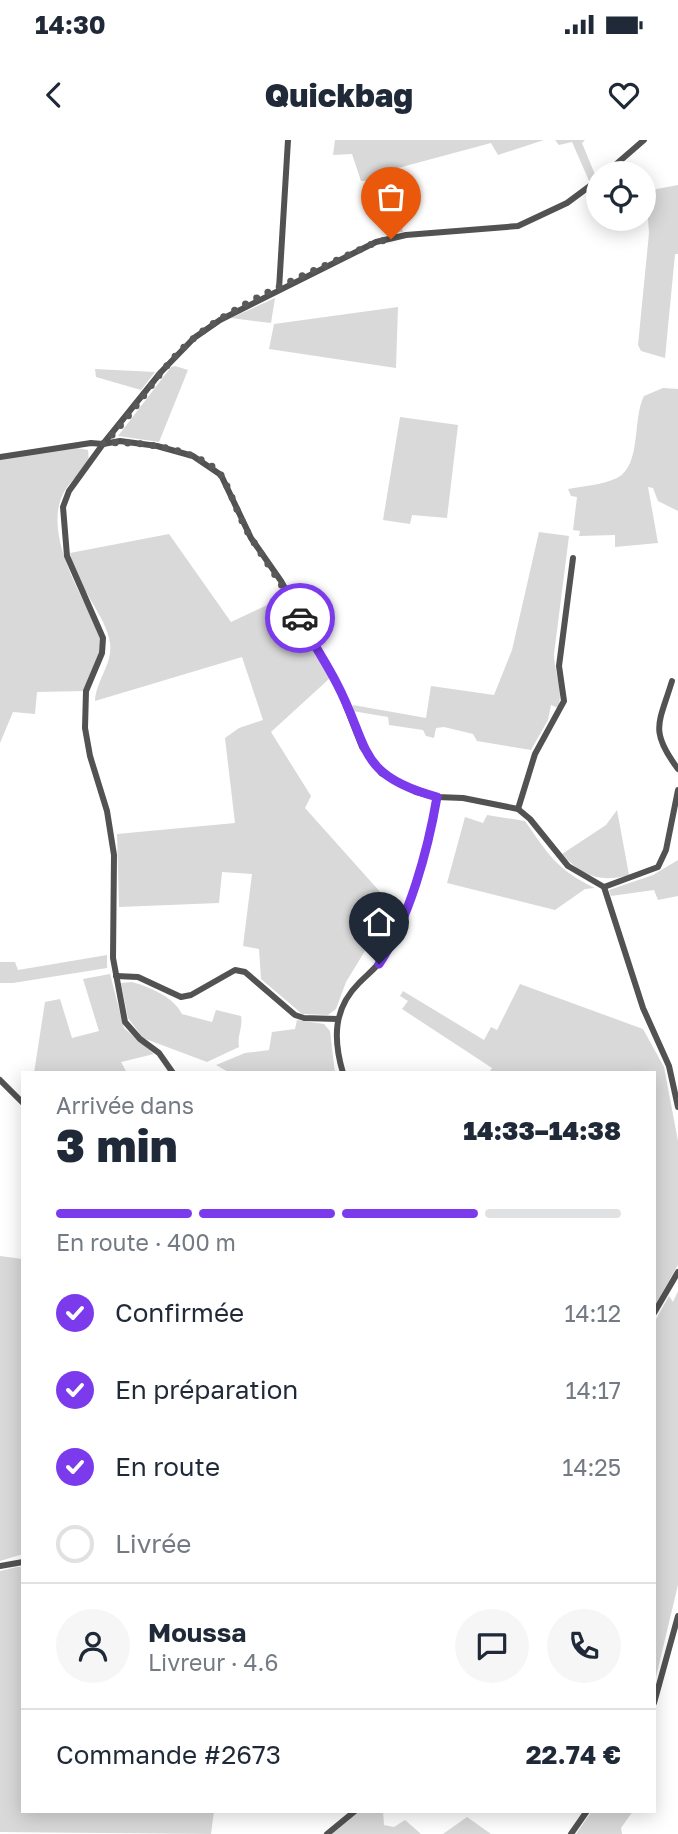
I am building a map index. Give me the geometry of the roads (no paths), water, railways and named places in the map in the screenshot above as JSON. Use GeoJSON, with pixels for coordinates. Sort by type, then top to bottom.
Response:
{"type":"FeatureCollection","features":[{"type":"Feature","properties":{"kind":"street"},"geometry":{"type":"LineString","coordinates":[[279,289],[288,140]]}},
{"type":"Feature","properties":{"kind":"street"},"geometry":{"type":"LineString","coordinates":[[620,161],[644,140]]}},
{"type":"Feature","properties":{"kind":"street"},"geometry":{"type":"LineString","coordinates":[[172,1071],[159,1053],[140,1039],[125,1022],[116,976],[113,958],[114,855],[107,811],[90,756],[85,727],[86,691],[102,653],[103,638],[67,556],[63,507],[69,491],[148,388],[194,338],[220,320],[376,242],[406,235],[517,226],[567,203],[586,189]]}},
{"type":"Feature","properties":{"kind":"street"},"geometry":{"type":"LineString","coordinates":[[0,457],[120,441],[157,446],[193,456],[221,475],[245,528],[281,581],[338,686],[371,762],[394,782],[437,797],[518,809],[530,819],[568,866],[604,887],[643,1008],[669,1066],[678,1107]]}},
{"type":"Feature","properties":{"kind":"street"},"geometry":{"type":"LineString","coordinates":[[518,809],[536,754],[564,701],[559,666],[573,558]]}},
{"type":"Feature","properties":{"kind":"street"},"geometry":{"type":"LineString","coordinates":[[672,681],[658,734],[661,746],[678,769]]}},
{"type":"Feature","properties":{"kind":"street"},"geometry":{"type":"LineString","coordinates":[[604,887],[658,867],[666,850],[678,790]]}},
{"type":"Feature","properties":{"kind":"street"},"geometry":{"type":"LineString","coordinates":[[343,1071],[336,1037],[337,1019],[349,995],[379,964],[392,944],[416,880],[437,797]]}},
{"type":"Feature","properties":{"kind":"street"},"geometry":{"type":"LineString","coordinates":[[116,976],[138,977],[181,997],[191,995],[214,979],[235,970],[245,972],[295,1015],[304,1018],[337,1019]]}},
{"type":"Feature","properties":{"kind":"street"},"geometry":{"type":"LineString","coordinates":[[0,1080],[21,1101]]}},
{"type":"Feature","properties":{"kind":"street"},"geometry":{"type":"LineString","coordinates":[[656,1310],[678,1272]]}},
{"type":"Feature","properties":{"kind":"street"},"geometry":{"type":"LineString","coordinates":[[0,1566],[21,1562]]}},
{"type":"Feature","properties":{"kind":"street"},"geometry":{"type":"LineString","coordinates":[[656,1696],[678,1616]]}},
{"type":"Feature","properties":{"kind":"street"},"geometry":{"type":"LineString","coordinates":[[327,1834],[353,1813]]}},
{"type":"Feature","properties":{"kind":"street"},"geometry":{"type":"LineString","coordinates":[[571,1834],[586,1813]]}}]}
